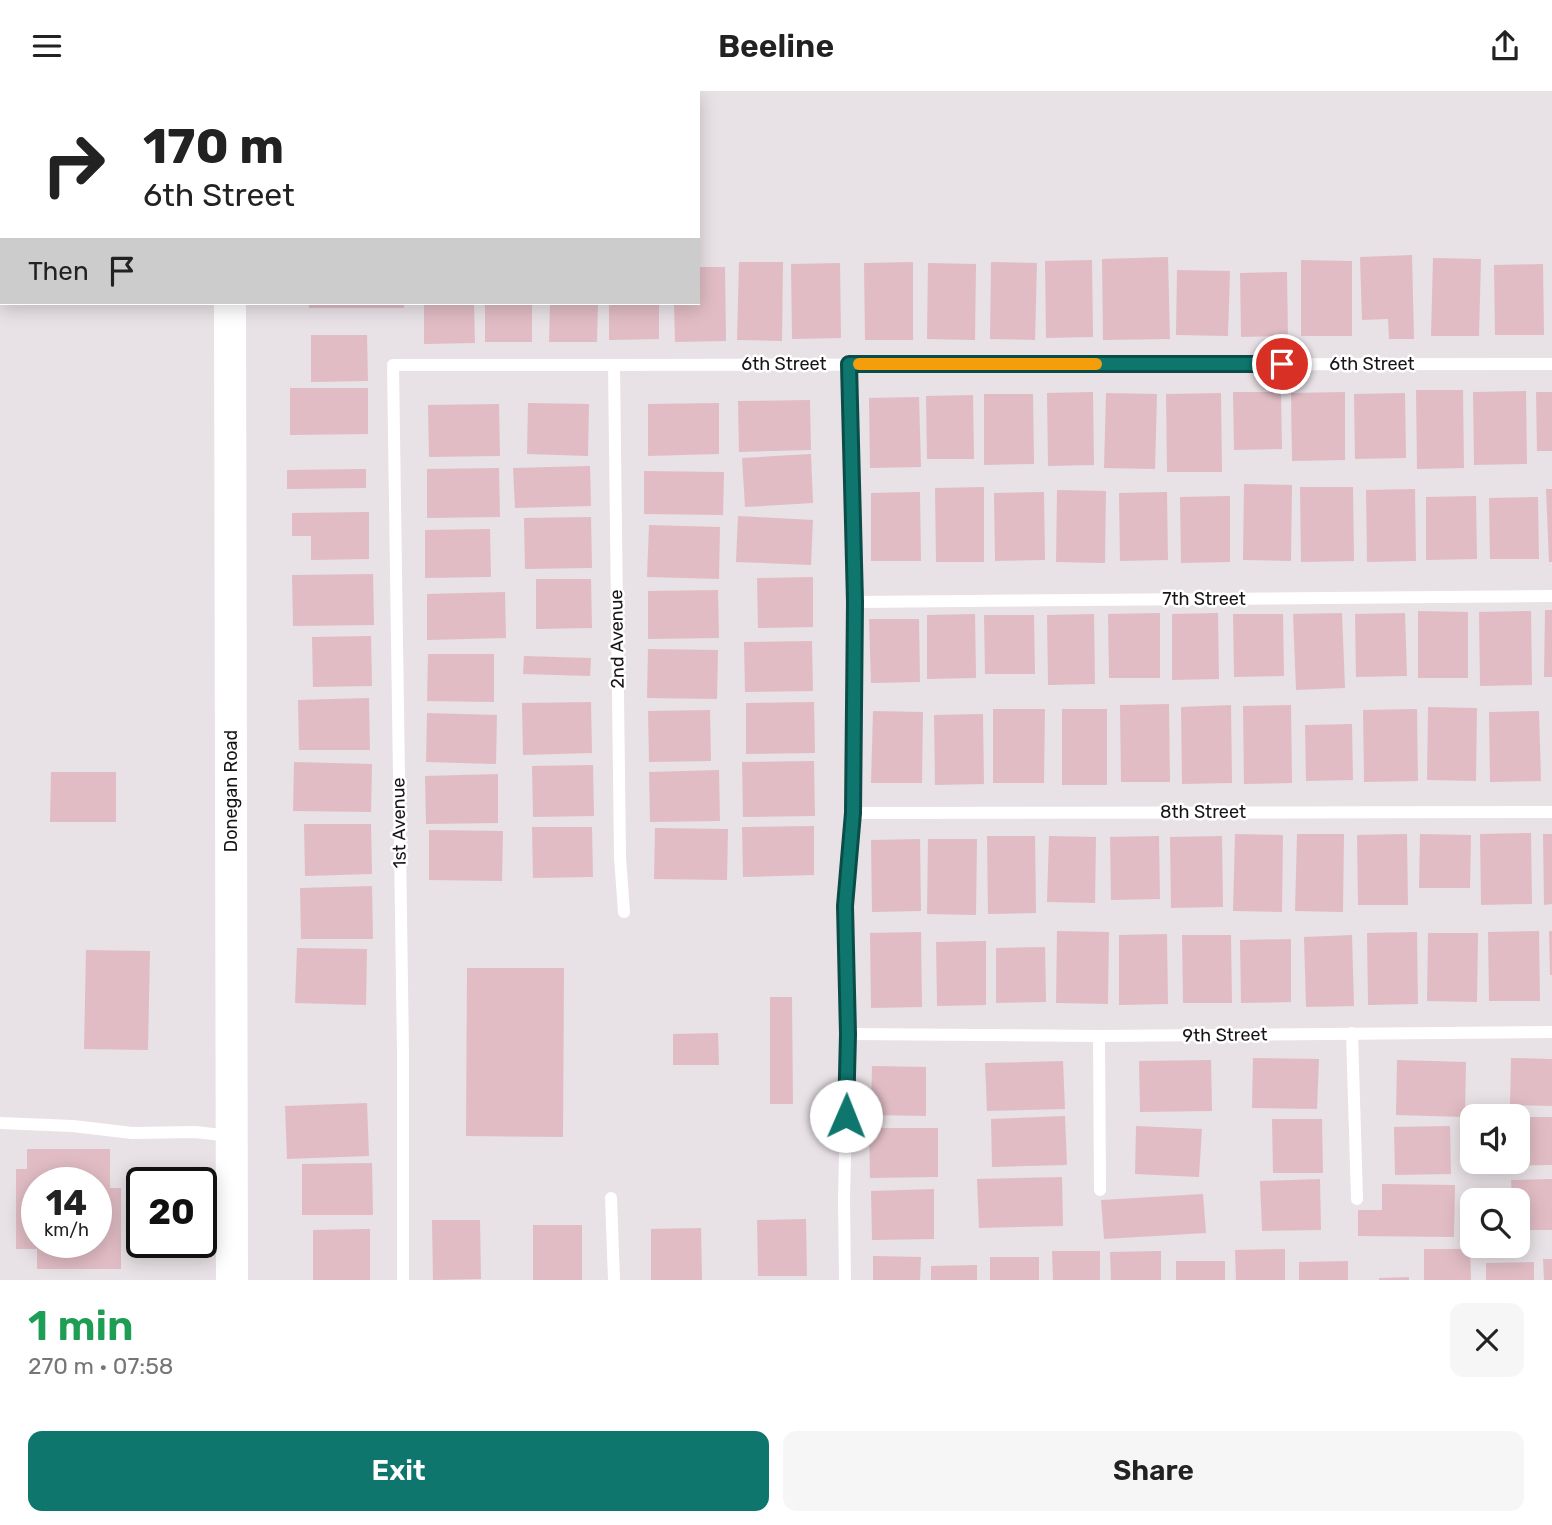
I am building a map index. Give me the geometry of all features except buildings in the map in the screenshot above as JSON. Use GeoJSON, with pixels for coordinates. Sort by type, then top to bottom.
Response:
{"type":"FeatureCollection","features":[{"type":"Feature","properties":{"kind":"street","name":"Donegan Road"},"geometry":{"type":"LineString","coordinates":[[230,305],[232,1280]]}},
{"type":"Feature","properties":{"kind":"lane"},"geometry":{"type":"LineString","coordinates":[[845,1280],[848,1034],[845,906],[853,813],[855,602],[849,364]]}},
{"type":"Feature","properties":{"kind":"lane","name":"6th Street"},"geometry":{"type":"LineString","coordinates":[[394,365],[1552,364]]}},
{"type":"Feature","properties":{"kind":"lane","name":"1st Avenue"},"geometry":{"type":"LineString","coordinates":[[394,365],[403,1053],[403,1280]]}},
{"type":"Feature","properties":{"kind":"lane","name":"2nd Avenue"},"geometry":{"type":"LineString","coordinates":[[614,365],[620,843],[624,912]]}},
{"type":"Feature","properties":{"kind":"lane","name":"7th Street"},"geometry":{"type":"LineString","coordinates":[[855,602],[1552,596]]}},
{"type":"Feature","properties":{"kind":"lane","name":"8th Street"},"geometry":{"type":"LineString","coordinates":[[853,813],[1552,812]]}},
{"type":"Feature","properties":{"kind":"lane","name":"9th Street"},"geometry":{"type":"LineString","coordinates":[[848,1034],[1098,1036],[1552,1032]]}},
{"type":"Feature","properties":{"kind":"lane"},"geometry":{"type":"LineString","coordinates":[[1352,1033],[1357,1199]]}},
{"type":"Feature","properties":{"kind":"lane"},"geometry":{"type":"LineString","coordinates":[[1098,1036],[1100,1191]]}},
{"type":"Feature","properties":{"kind":"lane"},"geometry":{"type":"LineString","coordinates":[[0,1123],[132,1133],[195,1132],[232,1136]]}},
{"type":"Feature","properties":{"kind":"lane"},"geometry":{"type":"LineString","coordinates":[[611,1198],[614,1280]]}},
{"type":"Feature","properties":{"kind":"slow traffic"},"geometry":{"type":"LineString","coordinates":[[859,364],[1096,364]]}},
{"type":"Feature","properties":{"kind":"route"},"geometry":{"type":"LineString","coordinates":[[846,1116],[848,1034],[845,906],[853,813],[855,602],[849,364],[1282,364]]}}]}
